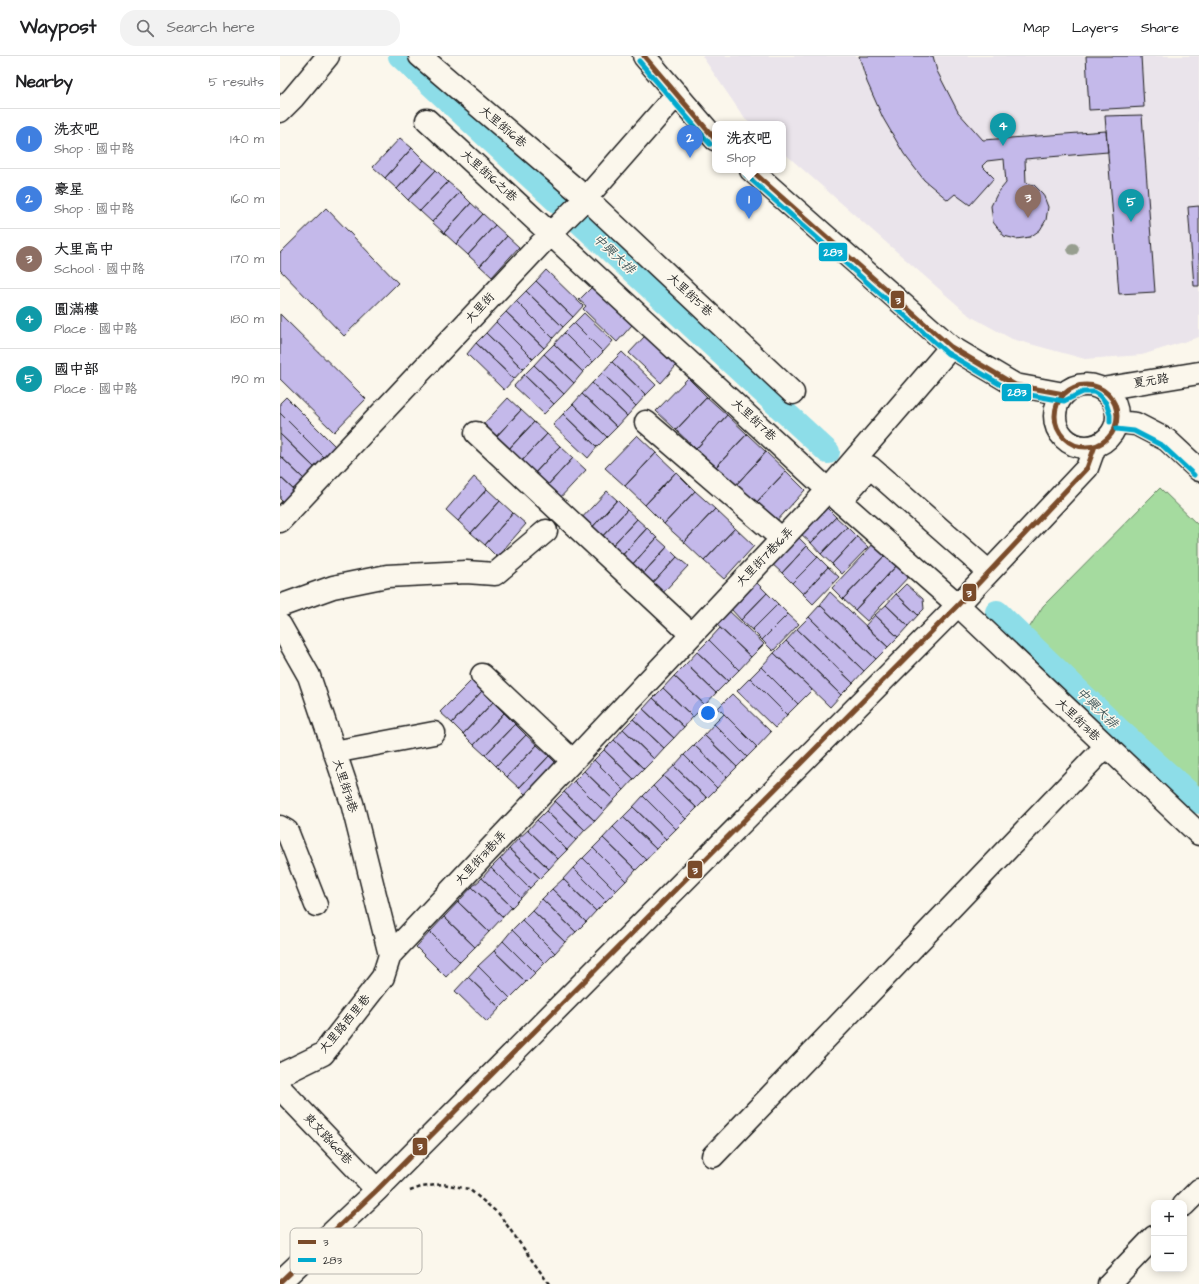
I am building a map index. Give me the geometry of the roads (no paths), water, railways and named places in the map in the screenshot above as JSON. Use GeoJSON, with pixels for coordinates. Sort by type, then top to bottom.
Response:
{"type":"FeatureCollection","features":[{"type":"Feature","properties":{"kind":"street"},"geometry":{"type":"LineString","coordinates":[[280,111],[293,98],[328,56]]}},
{"type":"Feature","properties":{"kind":"street","name":"大里街16巷"},"geometry":{"type":"LineString","coordinates":[[420,56],[586,198]]}},
{"type":"Feature","properties":{"kind":"street"},"geometry":{"type":"LineString","coordinates":[[644,56],[712,135]]}},
{"type":"Feature","properties":{"kind":"street","name":"大里街"},"geometry":{"type":"LineString","coordinates":[[280,521],[551,233],[586,198],[677,94]]}},
{"type":"Feature","properties":{"kind":"street","name":"大里街16之1巷"},"geometry":{"type":"LineString","coordinates":[[427,120],[551,233]]}},
{"type":"Feature","properties":{"kind":"street"},"geometry":{"type":"LineString","coordinates":[[753,173],[951,347],[1015,385],[1064,394]]}},
{"type":"Feature","properties":{"kind":"street","name":"大里街5巷"},"geometry":{"type":"LineString","coordinates":[[586,198],[793,393]]}},
{"type":"Feature","properties":{"kind":"street","name":"大里街7巷"},"geometry":{"type":"LineString","coordinates":[[551,233],[835,495],[958,605]]}},
{"type":"Feature","properties":{"kind":"street","name":"大里街7巷16弄"},"geometry":{"type":"LineString","coordinates":[[573,761],[782,539],[835,495],[951,347]]}},
{"type":"Feature","properties":{"kind":"street","name":"夏元路"},"geometry":{"type":"LineString","coordinates":[[1102,389],[1199,374]]}},
{"type":"Feature","properties":{"kind":"street"},"geometry":{"type":"LineString","coordinates":[[1082,385],[1092,385],[1102,389],[1110,395],[1118,414],[1117,422],[1110,437],[1104,442],[1095,446],[1078,446],[1068,442],[1061,434],[1056,424],[1055,413],[1058,403],[1064,394],[1073,388],[1082,385]]}},
{"type":"Feature","properties":{"kind":"street"},"geometry":{"type":"LineString","coordinates":[[646,422],[782,539]]}},
{"type":"Feature","properties":{"kind":"street"},"geometry":{"type":"LineString","coordinates":[[1117,422],[1136,424],[1167,440],[1199,470]]}},
{"type":"Feature","properties":{"kind":"street"},"geometry":{"type":"LineString","coordinates":[[476,432],[691,634]]}},
{"type":"Feature","properties":{"kind":"street"},"geometry":{"type":"LineString","coordinates":[[336,1228],[376,1190],[958,605],[1087,468],[1095,446]]}},
{"type":"Feature","properties":{"kind":"street"},"geometry":{"type":"LineString","coordinates":[[835,495],[870,467],[989,572]]}},
{"type":"Feature","properties":{"kind":"street"},"geometry":{"type":"LineString","coordinates":[[280,606],[333,587],[387,576],[466,572],[495,574],[546,531]]}},
{"type":"Feature","properties":{"kind":"street","name":"大里街31巷"},"geometry":{"type":"LineString","coordinates":[[958,605],[1199,834]]}},
{"type":"Feature","properties":{"kind":"street","name":"大里街31巷"},"geometry":{"type":"LineString","coordinates":[[280,625],[309,676],[352,803],[390,955]]}},
{"type":"Feature","properties":{"kind":"street"},"geometry":{"type":"LineString","coordinates":[[482,675],[573,761]]}},
{"type":"Feature","properties":{"kind":"street"},"geometry":{"type":"LineString","coordinates":[[334,752],[434,733]]}},
{"type":"Feature","properties":{"kind":"street"},"geometry":{"type":"LineString","coordinates":[[713,1156],[1106,746]]}},
{"type":"Feature","properties":{"kind":"street","name":"大里街31巷1弄"},"geometry":{"type":"LineString","coordinates":[[390,955],[573,761]]}},
{"type":"Feature","properties":{"kind":"street"},"geometry":{"type":"LineString","coordinates":[[280,827],[288,831],[316,905]]}},
{"type":"Feature","properties":{"kind":"street","name":"大里路西里巷"},"geometry":{"type":"LineString","coordinates":[[280,1075],[323,1054],[383,977],[390,955]]}},
{"type":"Feature","properties":{"kind":"street","name":"爽文路168巷"},"geometry":{"type":"LineString","coordinates":[[280,1088],[376,1190]]}},
{"type":"Feature","properties":{"kind":"street"},"geometry":{"type":"LineString","coordinates":[[1187,1202],[1199,1190]]}},
{"type":"Feature","properties":{"kind":"street"},"geometry":{"type":"LineString","coordinates":[[1109,1284],[1151,1240]]}},
{"type":"Feature","properties":{"kind":"street"},"geometry":{"type":"LineString","coordinates":[[280,1282],[290,1272]]}},
{"type":"Feature","properties":{"kind":"waterway","name":"中興大排"},"geometry":{"type":"LineString","coordinates":[[400,56],[828,452]]}},
{"type":"Feature","properties":{"kind":"waterway","name":"中興大排"},"geometry":{"type":"LineString","coordinates":[[997,612],[1117,728],[1199,802]]}},
{"type":"Feature","properties":{"kind":"place","name":"圓滿樓"},"geometry":{"type":"Point","coordinates":[1003,146]}},
{"type":"Feature","properties":{"kind":"place","name":"豪星"},"geometry":{"type":"Point","coordinates":[690,158]}},
{"type":"Feature","properties":{"kind":"place","name":"大里高中"},"geometry":{"type":"Point","coordinates":[1028,218]}},
{"type":"Feature","properties":{"kind":"place","name":"洗衣吧"},"geometry":{"type":"Point","coordinates":[749,219]}},
{"type":"Feature","properties":{"kind":"place","name":"國中部"},"geometry":{"type":"Point","coordinates":[1131,222]}}]}
